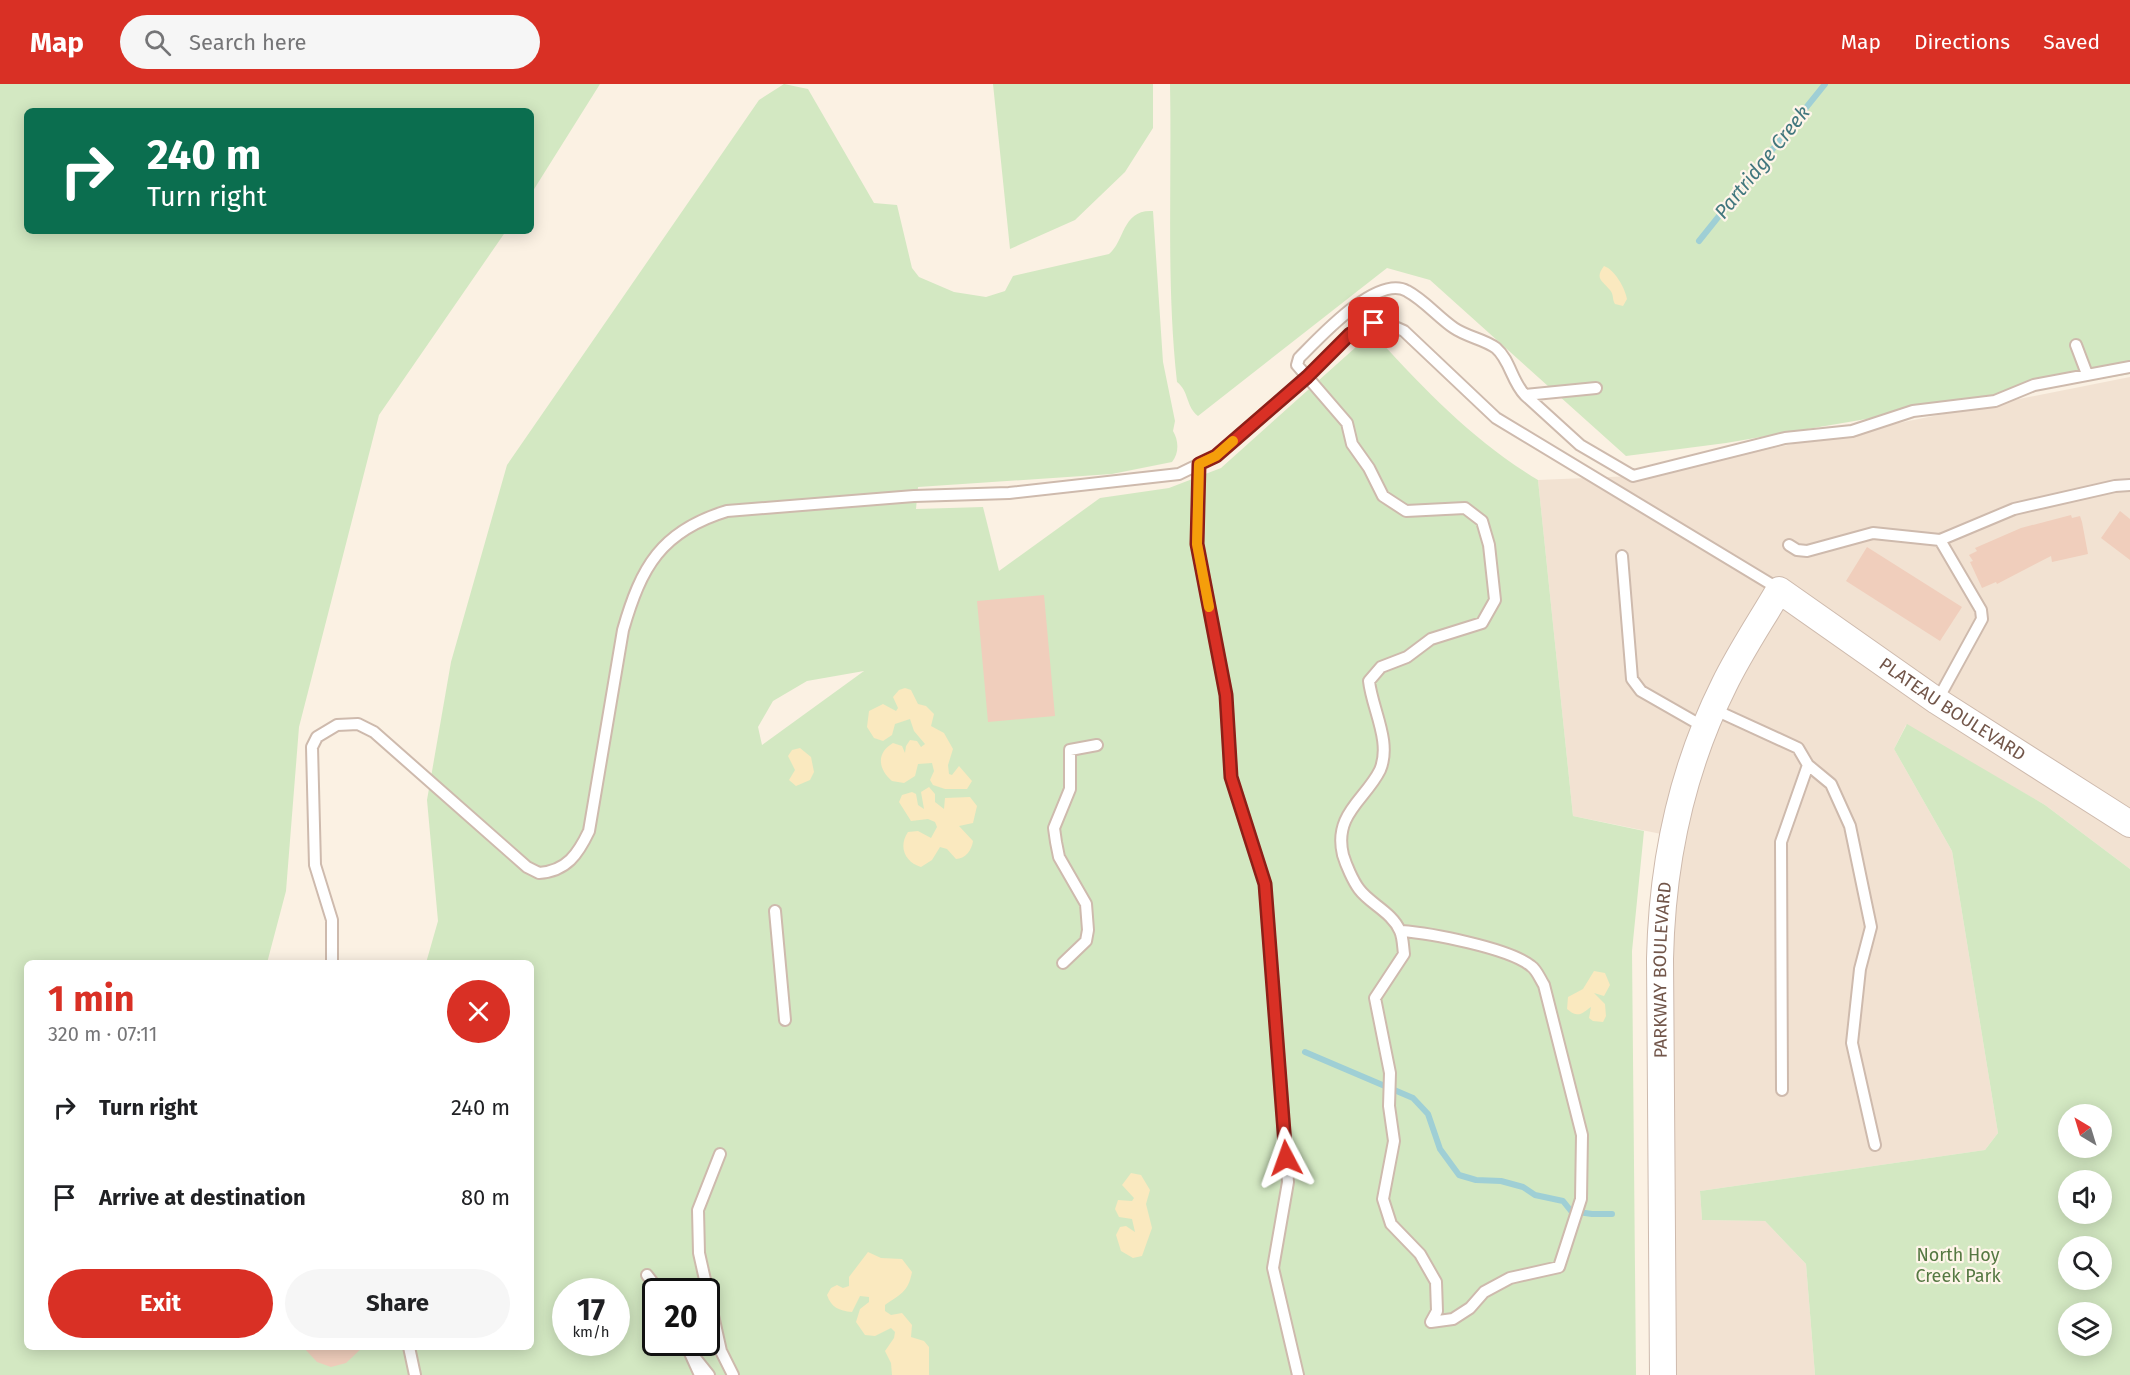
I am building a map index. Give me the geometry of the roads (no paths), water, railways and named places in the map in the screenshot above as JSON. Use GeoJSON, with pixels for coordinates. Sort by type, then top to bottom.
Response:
{"type":"FeatureCollection","features":[{"type":"Feature","properties":{"kind":"street","name":"PLATEAU BOULEVARD"},"geometry":{"type":"LineString","coordinates":[[1779,590],[1937,701],[2130,824]]}},
{"type":"Feature","properties":{"kind":"street","name":"PARKWAY BOULEVARD"},"geometry":{"type":"LineString","coordinates":[[1663,1375],[1662,913],[1675,822],[1708,718],[1737,661],[1779,590]]}},
{"type":"Feature","properties":{"kind":"lane"},"geometry":{"type":"LineString","coordinates":[[1401,931],[1435,933],[1515,958],[1532,967],[1544,985],[1582,1135],[1581,1199],[1559,1267],[1510,1278],[1484,1292],[1470,1308],[1453,1319],[1431,1322],[1437,1311],[1436,1282],[1419,1254],[1391,1224],[1383,1199],[1394,1142],[1389,1106],[1390,1073],[1376,998],[1404,954],[1401,931],[1384,910],[1359,889],[1343,855],[1344,824],[1357,799],[1380,769],[1384,738],[1371,701],[1369,681],[1381,667],[1407,657],[1431,639],[1482,623],[1495,600],[1489,545],[1482,521],[1465,508],[1406,511],[1383,496],[1369,468],[1352,444],[1347,423],[1297,365],[1299,358],[1351,310],[1378,292],[1396,288],[1407,290],[1456,329],[1496,348],[1518,389],[1580,445],[1633,476],[1785,438],[1852,431],[1913,411],[1995,401],[2034,385],[2130,367]]}},
{"type":"Feature","properties":{"kind":"lane"},"geometry":{"type":"LineString","coordinates":[[332,960],[332,920],[315,866],[312,782],[312,747],[317,737],[327,730],[348,723],[374,732],[527,867],[539,873],[550,872],[571,861],[590,831],[623,630],[631,601],[658,549],[689,525],[727,512],[1093,486],[1179,474],[1216,456],[1307,377],[1350,334],[1374,323],[1388,324],[1404,331],[1496,418],[1779,590]]}},
{"type":"Feature","properties":{"kind":"lane"},"geometry":{"type":"LineString","coordinates":[[2076,345],[2087,374]]}},
{"type":"Feature","properties":{"kind":"lane"},"geometry":{"type":"LineString","coordinates":[[1525,395],[1596,388]]}},
{"type":"Feature","properties":{"kind":"lane"},"geometry":{"type":"LineString","coordinates":[[1199,464],[1197,544],[1226,695],[1231,777],[1265,884],[1288,1182],[1273,1268],[1298,1375]]}},
{"type":"Feature","properties":{"kind":"lane"},"geometry":{"type":"LineString","coordinates":[[1789,545],[1797,550],[1807,551],[1873,533],[1940,540],[2014,509],[2115,486],[2130,486]]}},
{"type":"Feature","properties":{"kind":"lane"},"geometry":{"type":"LineString","coordinates":[[1937,701],[1982,619],[1981,610],[1940,540]]}},
{"type":"Feature","properties":{"kind":"lane"},"geometry":{"type":"LineString","coordinates":[[1622,556],[1632,679],[1641,692],[1708,718],[1798,748],[1808,765],[1831,784],[1850,826],[1870,927],[1860,969],[1852,1043],[1875,1145]]}},
{"type":"Feature","properties":{"kind":"lane"},"geometry":{"type":"LineString","coordinates":[[1063,963],[1086,941],[1088,930],[1086,904],[1059,857],[1054,828],[1070,789],[1070,750],[1098,745]]}},
{"type":"Feature","properties":{"kind":"lane"},"geometry":{"type":"LineString","coordinates":[[1782,1090],[1780,842],[1808,765]]}},
{"type":"Feature","properties":{"kind":"lane"},"geometry":{"type":"LineString","coordinates":[[775,911],[785,1020]]}},
{"type":"Feature","properties":{"kind":"lane"},"geometry":{"type":"LineString","coordinates":[[720,1154],[698,1210],[699,1253],[721,1351],[733,1375]]}},
{"type":"Feature","properties":{"kind":"lane"},"geometry":{"type":"LineString","coordinates":[[410,1350],[415,1375]]}},
{"type":"Feature","properties":{"kind":"lane"},"geometry":{"type":"LineString","coordinates":[[693,1356],[700,1375]]}},
{"type":"Feature","properties":{"kind":"lane"},"geometry":{"type":"LineString","coordinates":[[695,1356],[709,1375]]}},
{"type":"Feature","properties":{"kind":"waterway","name":"Partridge Creek"},"geometry":{"type":"LineString","coordinates":[[1699,241],[1825,84]]}},
{"type":"Feature","properties":{"kind":"waterway"},"geometry":{"type":"LineString","coordinates":[[1305,1052],[1413,1098],[1428,1114],[1440,1149],[1459,1175],[1476,1180],[1501,1181],[1523,1187],[1535,1195],[1563,1201],[1571,1211],[1612,1214]]}},
{"type":"Feature","properties":{"kind":"park label","name":"North Hoy Creek Park"},"geometry":{"type":"Point","coordinates":[1958,1265]}}]}
